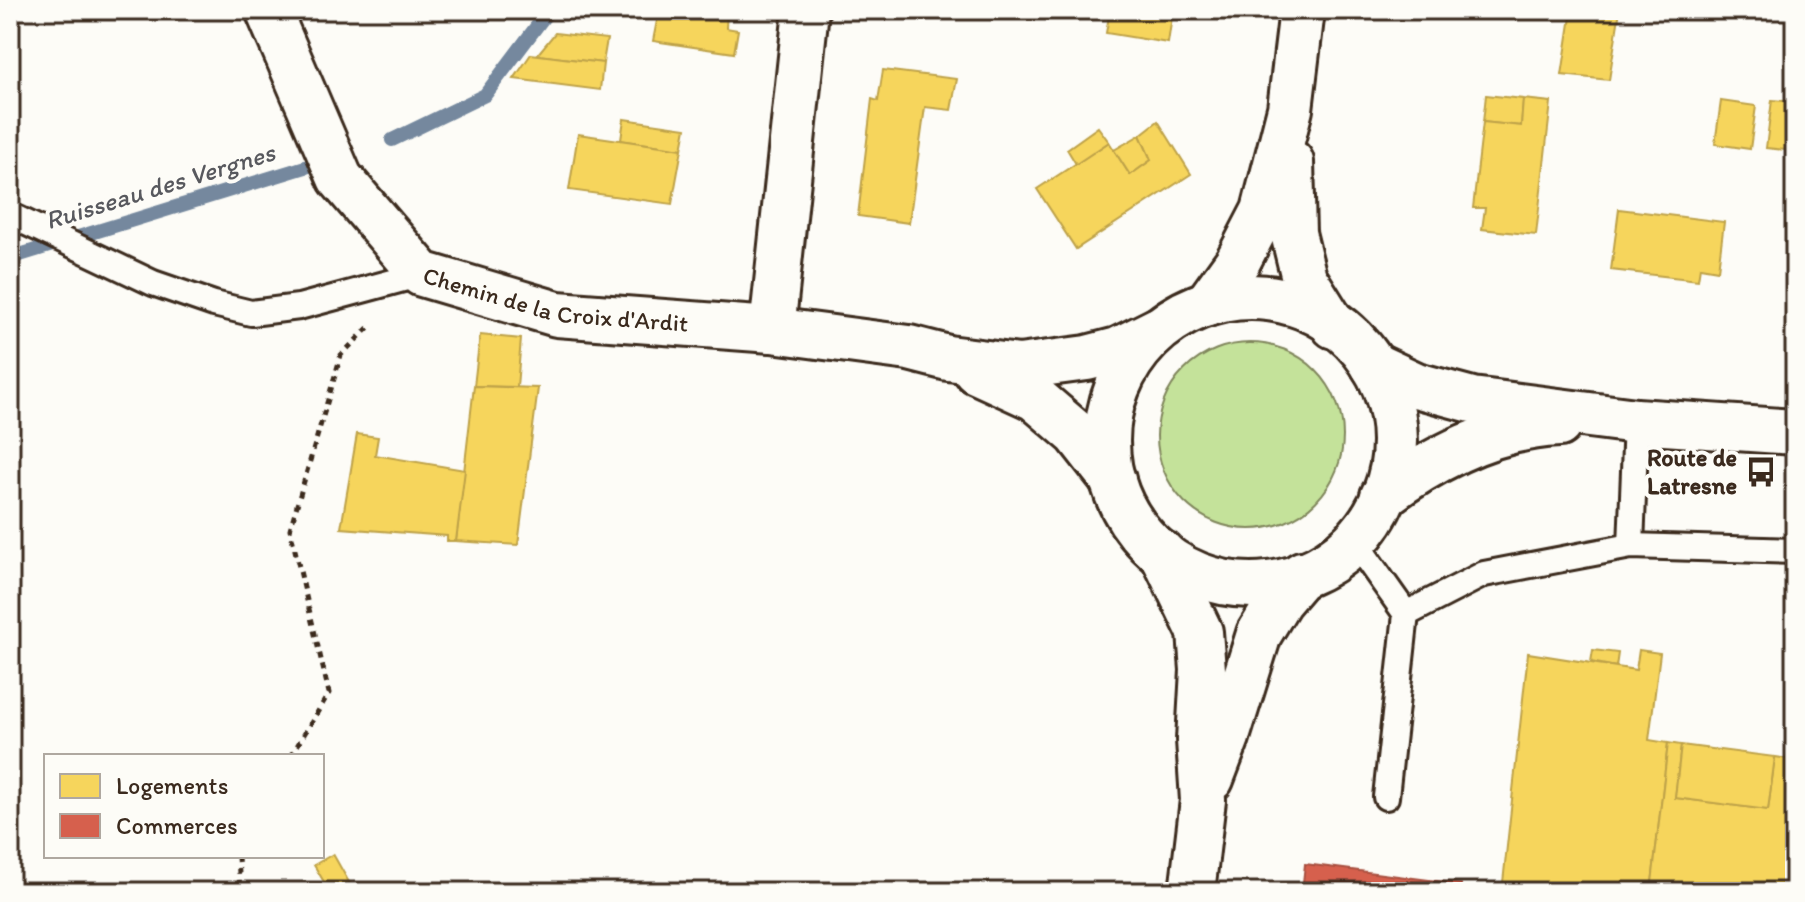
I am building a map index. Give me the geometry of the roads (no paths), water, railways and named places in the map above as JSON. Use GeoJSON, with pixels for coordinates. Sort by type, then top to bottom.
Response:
{"type":"FeatureCollection","features":[{"type":"Feature","properties":{"kind":"street","name":"Chemin de la Croix d'Ardit"},"geometry":{"type":"LineString","coordinates":[[268,10],[340,178],[422,274],[557,314],[772,330],[909,348],[948,358],[1019,367],[1087,358],[1118,350],[1158,330]]}},
{"type":"Feature","properties":{"kind":"street"},"geometry":{"type":"LineString","coordinates":[[772,330],[806,10]]}},
{"type":"Feature","properties":{"kind":"street"},"geometry":{"type":"LineString","coordinates":[[1207,304],[1238,261],[1264,211],[1290,109],[1302,10]]}},
{"type":"Feature","properties":{"kind":"street"},"geometry":{"type":"LineString","coordinates":[[1290,109],[1293,233],[1304,278],[1334,326]]}},
{"type":"Feature","properties":{"kind":"street"},"geometry":{"type":"LineString","coordinates":[[1233,298],[1269,298],[1311,310],[1334,326],[1348,334],[1373,365],[1392,406],[1394,463],[1376,515],[1355,542],[1329,564],[1275,584],[1226,584],[1179,567],[1138,533],[1117,497],[1106,456],[1108,416],[1134,356],[1158,330],[1194,308],[1233,298]]}},
{"type":"Feature","properties":{"kind":"street","name":"Chemin de la Croix d'Ardit"},"geometry":{"type":"LineString","coordinates":[[948,358],[1035,398],[1077,434],[1113,480]]}},
{"type":"Feature","properties":{"kind":"street"},"geometry":{"type":"LineString","coordinates":[[1373,365],[1416,385],[1472,400],[1636,421],[1795,432]]}},
{"type":"Feature","properties":{"kind":"street"},"geometry":{"type":"LineString","coordinates":[[1383,496],[1416,472],[1468,445],[1530,426],[1636,421]]}},
{"type":"Feature","properties":{"kind":"street"},"geometry":{"type":"LineString","coordinates":[[1162,553],[1200,632],[1203,670],[1199,740],[1203,800],[1192,892]]}},
{"type":"Feature","properties":{"kind":"street"},"geometry":{"type":"LineString","coordinates":[[1203,800],[1227,737],[1259,634],[1279,601],[1302,574]]}},
{"type":"Feature","properties":{"kind":"lane"},"geometry":{"type":"LineString","coordinates":[[10,215],[153,283],[251,313],[299,307],[422,274]]}},
{"type":"Feature","properties":{"kind":"lane"},"geometry":{"type":"LineString","coordinates":[[1631,546],[1636,421]]}},
{"type":"Feature","properties":{"kind":"lane"},"geometry":{"type":"LineString","coordinates":[[1355,542],[1406,614],[1386,797]]}},
{"type":"Feature","properties":{"kind":"lane"},"geometry":{"type":"LineString","coordinates":[[1406,614],[1484,574],[1631,546],[1795,551]]}},
{"type":"Feature","properties":{"kind":"waterway","name":"Ruisseau des Vergnes"},"geometry":{"type":"LineString","coordinates":[[392,140],[485,95],[549,10]]}},
{"type":"Feature","properties":{"kind":"waterway","name":"Ruisseau des Vergnes"},"geometry":{"type":"LineString","coordinates":[[10,258],[325,161]]}},
{"type":"Feature","properties":{"kind":"place","name":"Route de Latresne"},"geometry":{"type":"Point","coordinates":[1761,472]}}]}
